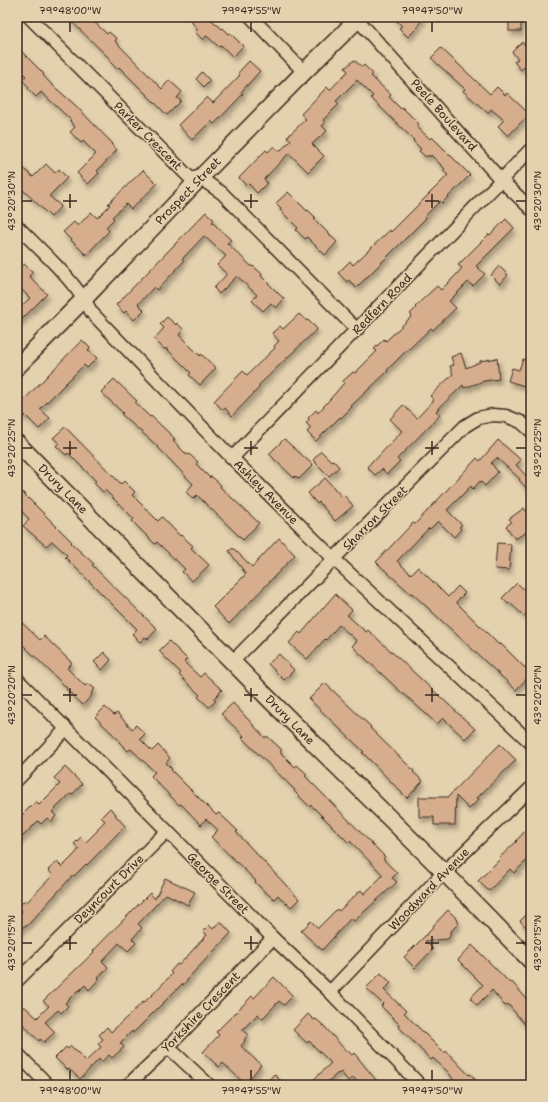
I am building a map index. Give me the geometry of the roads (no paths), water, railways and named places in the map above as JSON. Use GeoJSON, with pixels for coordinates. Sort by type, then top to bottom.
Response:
{"type":"FeatureCollection","features":[{"type":"Feature","properties":{"kind":"street","name":"Parker Crescent"},"geometry":{"type":"LineString","coordinates":[[29,17],[190,178],[200,178],[222,193],[357,330]]}},
{"type":"Feature","properties":{"kind":"street"},"geometry":{"type":"LineString","coordinates":[[251,17],[304,72]]}},
{"type":"Feature","properties":{"kind":"street","name":"Prospect Street"},"geometry":{"type":"LineString","coordinates":[[17,367],[200,178],[359,18]]}},
{"type":"Feature","properties":{"kind":"street","name":"Peele Boulevard"},"geometry":{"type":"LineString","coordinates":[[359,18],[502,180],[531,209]]}},
{"type":"Feature","properties":{"kind":"street","name":"Redfern Road"},"geometry":{"type":"LineString","coordinates":[[232,458],[531,149]]}},
{"type":"Feature","properties":{"kind":"street","name":"Ashley Avenue"},"geometry":{"type":"LineString","coordinates":[[17,226],[72,282],[92,313],[232,458],[334,559],[531,743]]}},
{"type":"Feature","properties":{"kind":"street","name":"Sharron Street"},"geometry":{"type":"LineString","coordinates":[[233,661],[466,426],[478,418],[493,415],[506,416],[521,422],[531,431]]}},
{"type":"Feature","properties":{"kind":"street","name":"Drury Lane"},"geometry":{"type":"LineString","coordinates":[[17,443],[270,700],[444,872],[531,961]]}},
{"type":"Feature","properties":{"kind":"street","name":"George Street"},"geometry":{"type":"LineString","coordinates":[[17,679],[273,938],[330,992],[420,1085]]}},
{"type":"Feature","properties":{"kind":"street"},"geometry":{"type":"LineString","coordinates":[[17,780],[66,729]]}},
{"type":"Feature","properties":{"kind":"street","name":"Woodward Avenue"},"geometry":{"type":"LineString","coordinates":[[330,992],[444,872],[531,788]]}},
{"type":"Feature","properties":{"kind":"street","name":"Deyncourt Drive"},"geometry":{"type":"LineString","coordinates":[[17,982],[167,831]]}},
{"type":"Feature","properties":{"kind":"street","name":"Yorkshire Crescent"},"geometry":{"type":"LineString","coordinates":[[128,1085],[168,1047],[273,938]]}},
{"type":"Feature","properties":{"kind":"street"},"geometry":{"type":"LineString","coordinates":[[168,1047],[209,1085]]}},
{"type":"Feature","properties":{"kind":"street"},"geometry":{"type":"LineString","coordinates":[[17,1053],[48,1085]]}}]}
